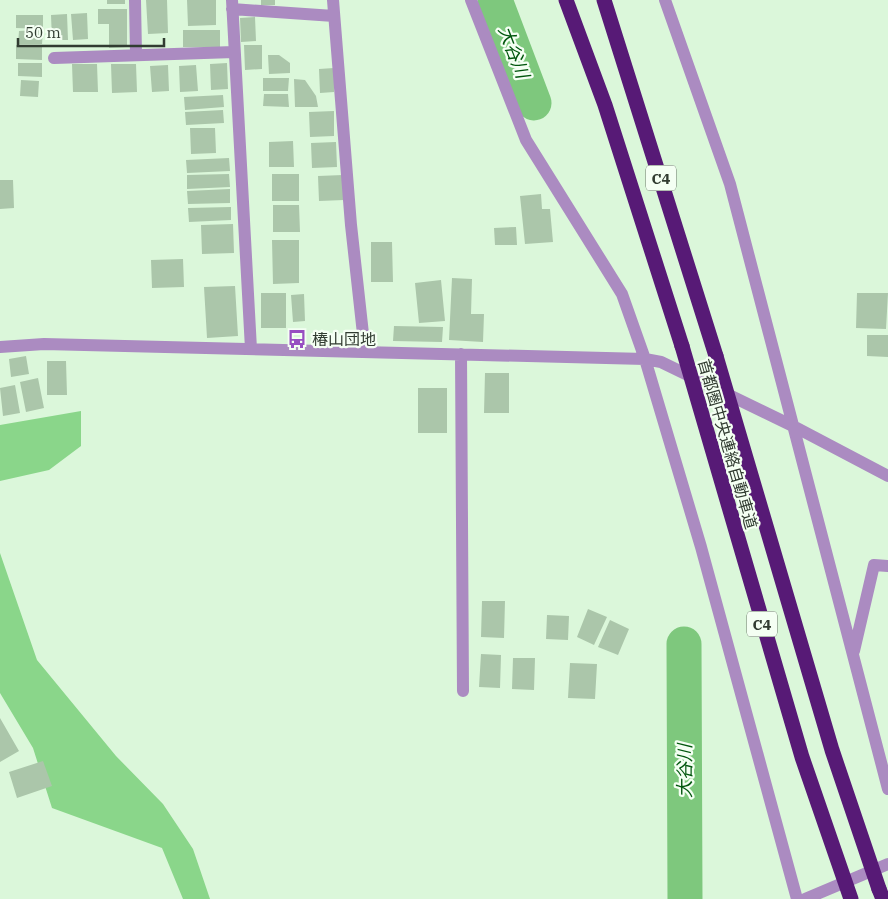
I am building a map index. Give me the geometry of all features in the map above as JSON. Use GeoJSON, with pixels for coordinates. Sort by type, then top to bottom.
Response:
{"type":"FeatureCollection","features":[{"type":"Feature","properties":{"kind":"highway","name":"首都圏中央連絡自動車道"},"geometry":{"type":"LineString","coordinates":[[566,0],[604,105],[682,346],[802,756],[851,899]]}},
{"type":"Feature","properties":{"kind":"highway","name":"首都圏中央連絡自動車道"},"geometry":{"type":"LineString","coordinates":[[604,0],[716,356],[832,750],[881,894]]}},
{"type":"Feature","properties":{"kind":"street"},"geometry":{"type":"LineString","coordinates":[[135,0],[136,54]]}},
{"type":"Feature","properties":{"kind":"street"},"geometry":{"type":"LineString","coordinates":[[333,0],[351,225],[365,352]]}},
{"type":"Feature","properties":{"kind":"street"},"geometry":{"type":"LineString","coordinates":[[471,0],[526,140],[622,294],[645,359],[706,565],[797,899]]}},
{"type":"Feature","properties":{"kind":"street"},"geometry":{"type":"LineString","coordinates":[[665,0],[730,184],[888,789]]}},
{"type":"Feature","properties":{"kind":"street"},"geometry":{"type":"LineString","coordinates":[[251,349],[232,5],[334,16]]}},
{"type":"Feature","properties":{"kind":"street"},"geometry":{"type":"LineString","coordinates":[[54,58],[234,52]]}},
{"type":"Feature","properties":{"kind":"street"},"geometry":{"type":"LineString","coordinates":[[0,346],[44,344],[645,359],[661,362],[795,427],[888,476]]}},
{"type":"Feature","properties":{"kind":"street"},"geometry":{"type":"LineString","coordinates":[[462,354],[463,691]]}},
{"type":"Feature","properties":{"kind":"street"},"geometry":{"type":"LineString","coordinates":[[853,654],[874,565],[888,566]]}},
{"type":"Feature","properties":{"kind":"street"},"geometry":{"type":"LineString","coordinates":[[805,899],[888,864]]}},
{"type":"Feature","properties":{"kind":"green space"},"geometry":{"type":"Polygon","coordinates":[[[81,411],[81,446],[49,470],[0,481],[0,425],[81,411]]]}},
{"type":"Feature","properties":{"kind":"green space"},"geometry":{"type":"Polygon","coordinates":[[[0,553],[37,660],[116,756],[163,804],[193,849],[210,899],[183,899],[162,848],[52,808],[33,748],[0,693],[0,553]]]}},
{"type":"Feature","properties":{"kind":"building"},"geometry":{"type":"Polygon","coordinates":[[[107,0],[125,0],[125,4],[107,4],[107,0]]]}},
{"type":"Feature","properties":{"kind":"building"},"geometry":{"type":"Polygon","coordinates":[[[146,0],[167,0],[168,33],[148,34],[146,0]]]}},
{"type":"Feature","properties":{"kind":"building"},"geometry":{"type":"Polygon","coordinates":[[[187,0],[216,0],[216,25],[188,26],[187,0]]]}},
{"type":"Feature","properties":{"kind":"building"},"geometry":{"type":"Polygon","coordinates":[[[261,0],[275,0],[275,5],[261,5],[261,0]]]}},
{"type":"Feature","properties":{"kind":"building"},"geometry":{"type":"Polygon","coordinates":[[[98,9],[127,9],[127,47],[109,48],[109,24],[98,24],[98,9]]]}},
{"type":"Feature","properties":{"kind":"building"},"geometry":{"type":"Polygon","coordinates":[[[87,13],[88,39],[73,40],[71,14],[87,13]]]}},
{"type":"Feature","properties":{"kind":"building"},"geometry":{"type":"Polygon","coordinates":[[[67,14],[68,40],[52,40],[51,15],[67,14]]]}},
{"type":"Feature","properties":{"kind":"building"},"geometry":{"type":"Polygon","coordinates":[[[16,15],[43,15],[43,29],[16,28],[16,15]]]}},
{"type":"Feature","properties":{"kind":"building"},"geometry":{"type":"Polygon","coordinates":[[[255,17],[256,41],[241,42],[240,18],[255,17]]]}},
{"type":"Feature","properties":{"kind":"building"},"geometry":{"type":"Polygon","coordinates":[[[43,30],[42,44],[18,44],[19,31],[43,30]]]}},
{"type":"Feature","properties":{"kind":"building"},"geometry":{"type":"Polygon","coordinates":[[[183,30],[220,30],[220,47],[183,47],[183,30]]]}},
{"type":"Feature","properties":{"kind":"building"},"geometry":{"type":"Polygon","coordinates":[[[16,45],[42,46],[42,60],[16,59],[16,45]]]}},
{"type":"Feature","properties":{"kind":"building"},"geometry":{"type":"Polygon","coordinates":[[[244,45],[262,45],[262,69],[245,70],[244,45]]]}},
{"type":"Feature","properties":{"kind":"building"},"geometry":{"type":"Polygon","coordinates":[[[268,55],[279,55],[290,63],[290,73],[269,74],[268,55]]]}},
{"type":"Feature","properties":{"kind":"building"},"geometry":{"type":"Polygon","coordinates":[[[18,63],[42,63],[42,77],[18,76],[18,63]]]}},
{"type":"Feature","properties":{"kind":"building"},"geometry":{"type":"Polygon","coordinates":[[[227,63],[228,89],[211,90],[210,64],[227,63]]]}},
{"type":"Feature","properties":{"kind":"building"},"geometry":{"type":"Polygon","coordinates":[[[72,64],[97,64],[98,92],[73,92],[72,64]]]}},
{"type":"Feature","properties":{"kind":"building"},"geometry":{"type":"Polygon","coordinates":[[[111,64],[136,64],[137,92],[112,93],[111,64]]]}},
{"type":"Feature","properties":{"kind":"building"},"geometry":{"type":"Polygon","coordinates":[[[168,65],[169,91],[152,92],[150,66],[168,65]]]}},
{"type":"Feature","properties":{"kind":"building"},"geometry":{"type":"Polygon","coordinates":[[[196,65],[198,91],[180,92],[179,66],[196,65]]]}},
{"type":"Feature","properties":{"kind":"building"},"geometry":{"type":"Polygon","coordinates":[[[334,68],[334,92],[320,93],[319,69],[334,68]]]}},
{"type":"Feature","properties":{"kind":"building"},"geometry":{"type":"Polygon","coordinates":[[[263,78],[289,78],[288,91],[263,91],[263,78]]]}},
{"type":"Feature","properties":{"kind":"building"},"geometry":{"type":"Polygon","coordinates":[[[294,79],[305,80],[316,96],[318,107],[295,107],[294,79]]]}},
{"type":"Feature","properties":{"kind":"building"},"geometry":{"type":"Polygon","coordinates":[[[21,80],[39,81],[38,97],[20,96],[21,80]]]}},
{"type":"Feature","properties":{"kind":"building"},"geometry":{"type":"Polygon","coordinates":[[[264,94],[288,94],[289,107],[263,106],[264,94]]]}},
{"type":"Feature","properties":{"kind":"building"},"geometry":{"type":"Polygon","coordinates":[[[223,95],[224,107],[185,110],[184,97],[223,95]]]}},
{"type":"Feature","properties":{"kind":"building"},"geometry":{"type":"Polygon","coordinates":[[[223,110],[224,123],[186,125],[185,112],[223,110]]]}},
{"type":"Feature","properties":{"kind":"building"},"geometry":{"type":"Polygon","coordinates":[[[334,111],[334,136],[310,137],[309,112],[334,111]]]}},
{"type":"Feature","properties":{"kind":"building"},"geometry":{"type":"Polygon","coordinates":[[[190,128],[215,128],[216,153],[191,154],[190,128]]]}},
{"type":"Feature","properties":{"kind":"building"},"geometry":{"type":"Polygon","coordinates":[[[293,141],[294,167],[269,167],[269,142],[293,141]]]}},
{"type":"Feature","properties":{"kind":"building"},"geometry":{"type":"Polygon","coordinates":[[[336,142],[337,167],[312,168],[311,143],[336,142]]]}},
{"type":"Feature","properties":{"kind":"building"},"geometry":{"type":"Polygon","coordinates":[[[229,158],[230,171],[187,173],[186,160],[229,158]]]}},
{"type":"Feature","properties":{"kind":"building"},"geometry":{"type":"Polygon","coordinates":[[[229,174],[230,187],[187,189],[187,175],[229,174]]]}},
{"type":"Feature","properties":{"kind":"building"},"geometry":{"type":"Polygon","coordinates":[[[272,174],[299,174],[299,201],[272,201],[272,174]]]}},
{"type":"Feature","properties":{"kind":"building"},"geometry":{"type":"Polygon","coordinates":[[[343,175],[344,200],[319,201],[318,176],[343,175]]]}},
{"type":"Feature","properties":{"kind":"building"},"geometry":{"type":"Polygon","coordinates":[[[0,180],[13,180],[14,208],[0,209],[0,180]]]}},
{"type":"Feature","properties":{"kind":"building"},"geometry":{"type":"Polygon","coordinates":[[[230,189],[230,203],[188,204],[187,191],[230,189]]]}},
{"type":"Feature","properties":{"kind":"building"},"geometry":{"type":"Polygon","coordinates":[[[541,194],[542,209],[550,209],[553,242],[525,244],[520,196],[541,194]]]}},
{"type":"Feature","properties":{"kind":"building"},"geometry":{"type":"Polygon","coordinates":[[[273,205],[299,205],[300,232],[273,232],[273,205]]]}},
{"type":"Feature","properties":{"kind":"building"},"geometry":{"type":"Polygon","coordinates":[[[231,207],[231,220],[189,222],[188,208],[231,207]]]}},
{"type":"Feature","properties":{"kind":"building"},"geometry":{"type":"Polygon","coordinates":[[[233,224],[234,253],[202,254],[201,225],[233,224]]]}},
{"type":"Feature","properties":{"kind":"building"},"geometry":{"type":"Polygon","coordinates":[[[516,227],[517,245],[495,245],[494,228],[516,227]]]}},
{"type":"Feature","properties":{"kind":"building"},"geometry":{"type":"Polygon","coordinates":[[[272,240],[299,240],[299,283],[273,284],[272,240]]]}},
{"type":"Feature","properties":{"kind":"building"},"geometry":{"type":"Polygon","coordinates":[[[371,242],[392,242],[393,282],[371,282],[371,242]]]}},
{"type":"Feature","properties":{"kind":"building"},"geometry":{"type":"Polygon","coordinates":[[[183,259],[184,287],[152,288],[151,260],[183,259]]]}},
{"type":"Feature","properties":{"kind":"building"},"geometry":{"type":"Polygon","coordinates":[[[452,278],[472,279],[471,314],[484,314],[483,342],[449,340],[452,278]]]}},
{"type":"Feature","properties":{"kind":"building"},"geometry":{"type":"Polygon","coordinates":[[[441,280],[445,321],[419,323],[415,283],[441,280]]]}},
{"type":"Feature","properties":{"kind":"building"},"geometry":{"type":"Polygon","coordinates":[[[235,286],[238,336],[207,338],[204,287],[235,286]]]}},
{"type":"Feature","properties":{"kind":"building"},"geometry":{"type":"Polygon","coordinates":[[[261,293],[286,293],[286,328],[261,328],[261,293]]]}},
{"type":"Feature","properties":{"kind":"building"},"geometry":{"type":"Polygon","coordinates":[[[857,293],[888,293],[886,329],[856,328],[857,293]]]}},
{"type":"Feature","properties":{"kind":"building"},"geometry":{"type":"Polygon","coordinates":[[[304,294],[305,321],[293,322],[291,295],[304,294]]]}},
{"type":"Feature","properties":{"kind":"building"},"geometry":{"type":"Polygon","coordinates":[[[394,326],[443,327],[442,342],[393,341],[394,326]]]}},
{"type":"Feature","properties":{"kind":"building"},"geometry":{"type":"Polygon","coordinates":[[[867,335],[888,335],[888,357],[867,356],[867,335]]]}},
{"type":"Feature","properties":{"kind":"building"},"geometry":{"type":"Polygon","coordinates":[[[26,356],[29,374],[11,377],[9,359],[26,356]]]}},
{"type":"Feature","properties":{"kind":"building"},"geometry":{"type":"Polygon","coordinates":[[[47,361],[66,361],[67,395],[47,395],[47,361]]]}},
{"type":"Feature","properties":{"kind":"building"},"geometry":{"type":"Polygon","coordinates":[[[485,373],[509,373],[509,413],[484,413],[485,373]]]}},
{"type":"Feature","properties":{"kind":"building"},"geometry":{"type":"Polygon","coordinates":[[[38,378],[44,408],[26,412],[20,382],[38,378]]]}},
{"type":"Feature","properties":{"kind":"building"},"geometry":{"type":"Polygon","coordinates":[[[15,385],[20,413],[3,416],[0,388],[15,385]]]}},
{"type":"Feature","properties":{"kind":"building"},"geometry":{"type":"Polygon","coordinates":[[[418,388],[447,388],[447,433],[418,433],[418,388]]]}},
{"type":"Feature","properties":{"kind":"building"},"geometry":{"type":"Polygon","coordinates":[[[482,601],[505,601],[504,638],[481,637],[482,601]]]}},
{"type":"Feature","properties":{"kind":"building"},"geometry":{"type":"Polygon","coordinates":[[[588,609],[607,617],[594,645],[577,637],[588,609]]]}},
{"type":"Feature","properties":{"kind":"building"},"geometry":{"type":"Polygon","coordinates":[[[547,615],[569,616],[568,640],[546,639],[547,615]]]}},
{"type":"Feature","properties":{"kind":"building"},"geometry":{"type":"Polygon","coordinates":[[[610,620],[629,629],[618,655],[598,647],[610,620]]]}},
{"type":"Feature","properties":{"kind":"building"},"geometry":{"type":"Polygon","coordinates":[[[481,654],[501,655],[500,688],[479,687],[481,654]]]}},
{"type":"Feature","properties":{"kind":"building"},"geometry":{"type":"Polygon","coordinates":[[[513,658],[535,658],[534,690],[512,689],[513,658]]]}},
{"type":"Feature","properties":{"kind":"building"},"geometry":{"type":"Polygon","coordinates":[[[570,663],[597,664],[595,699],[568,698],[570,663]]]}},
{"type":"Feature","properties":{"kind":"building"},"geometry":{"type":"Polygon","coordinates":[[[0,718],[19,751],[0,762],[0,718]]]}},
{"type":"Feature","properties":{"kind":"building"},"geometry":{"type":"Polygon","coordinates":[[[43,761],[52,786],[17,798],[9,772],[43,761]]]}},
{"type":"Feature","properties":{"kind":"waterway","name":"大谷川"},"geometry":{"type":"LineString","coordinates":[[495,0],[534,103]]}},
{"type":"Feature","properties":{"kind":"waterway","name":"大谷川"},"geometry":{"type":"LineString","coordinates":[[684,644],[685,899]]}},
{"type":"Feature","properties":{"kind":"place","name":"椿山団地"},"geometry":{"type":"Point","coordinates":[297,339]}}]}
